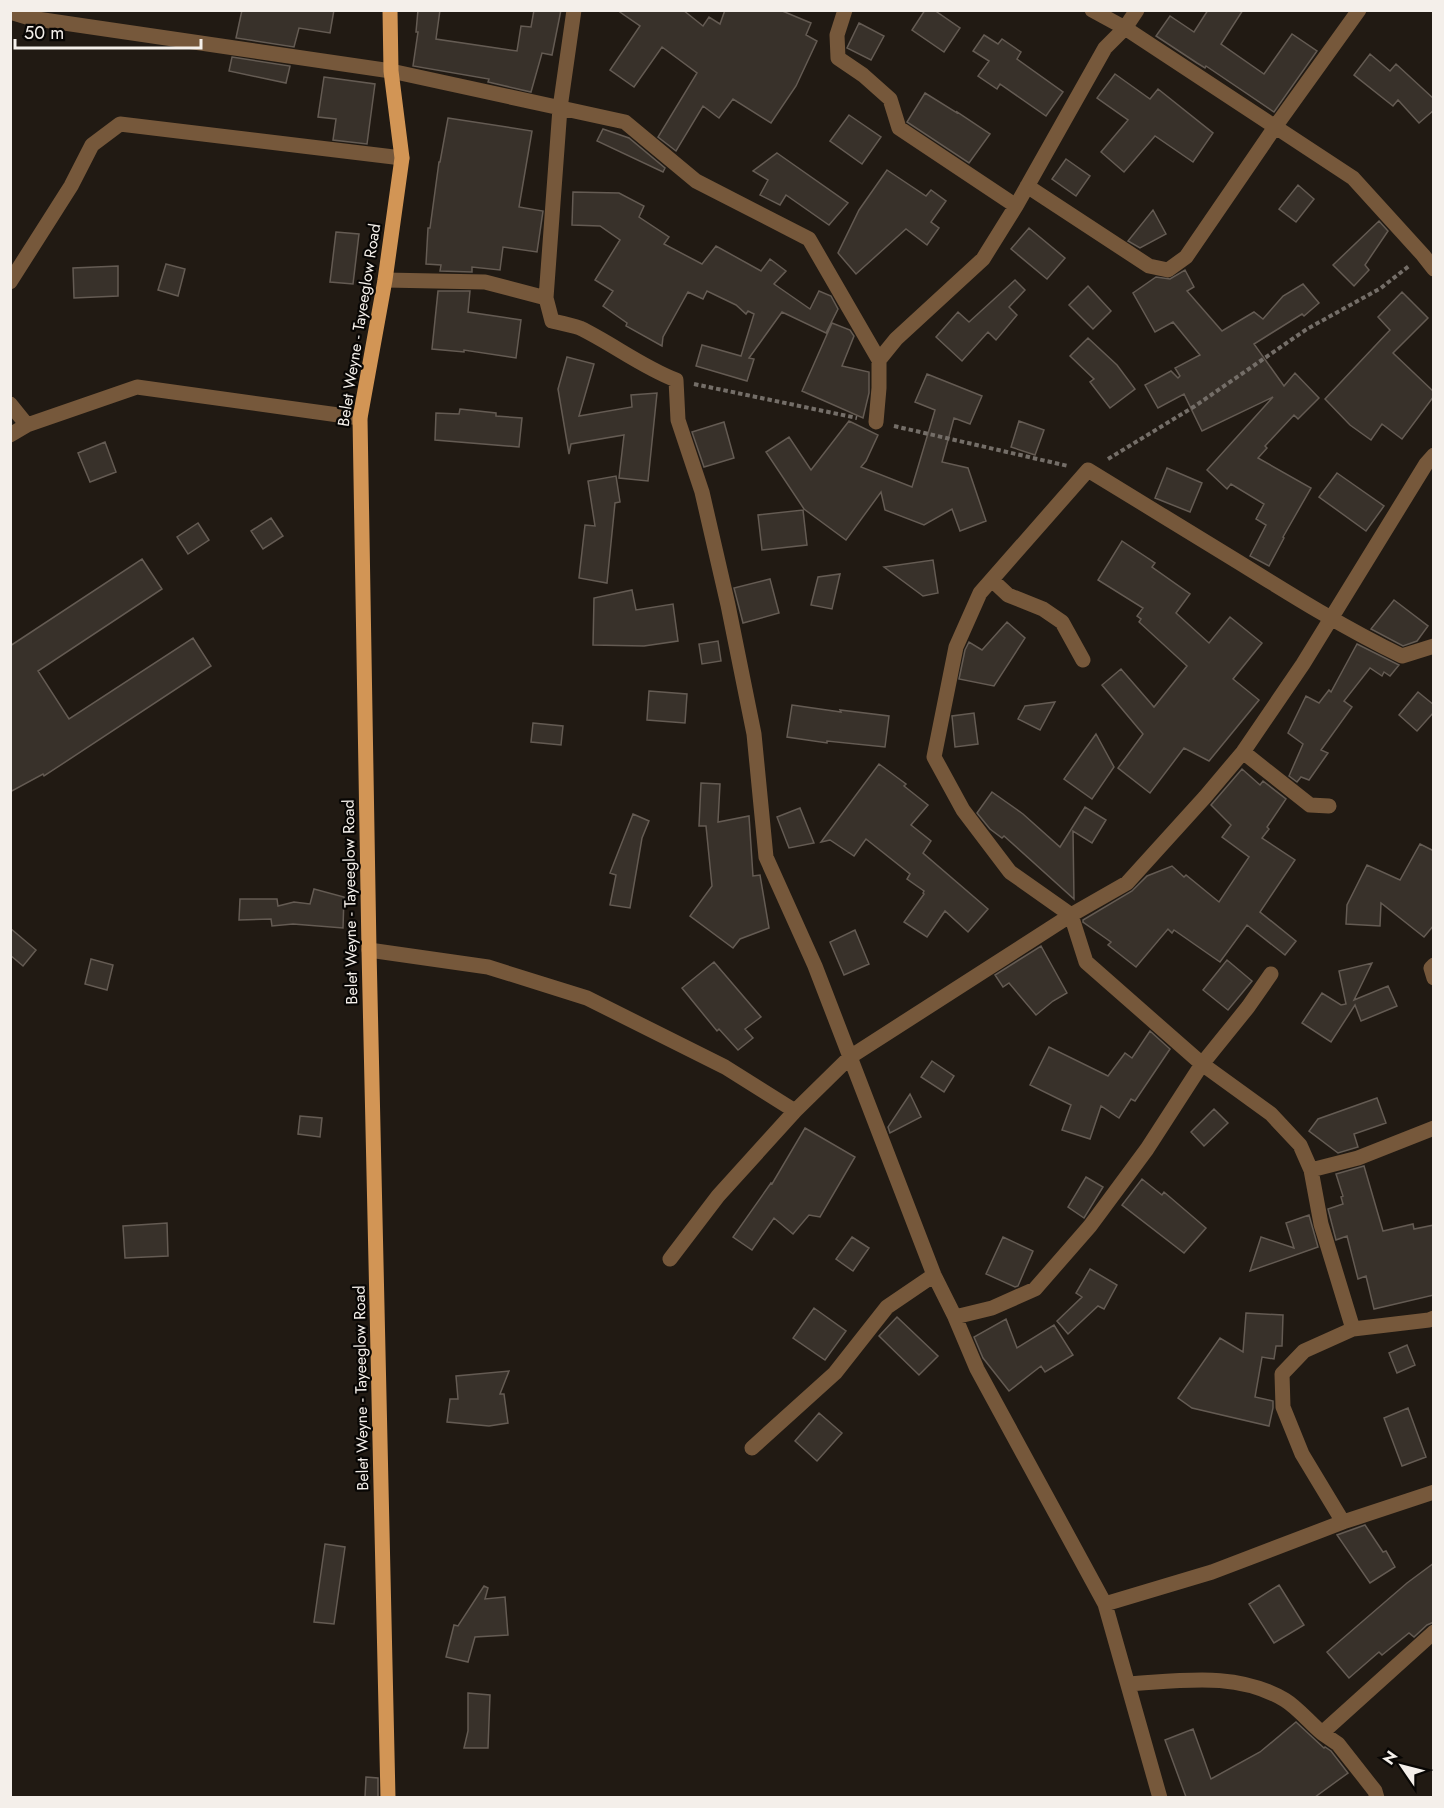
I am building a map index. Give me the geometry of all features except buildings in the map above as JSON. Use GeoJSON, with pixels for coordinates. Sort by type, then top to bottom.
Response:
{"type":"FeatureCollection","features":[{"type":"Feature","properties":{"kind":"main road","name":"Belet Weyne - Tayeeglow Road"},"geometry":{"type":"LineString","coordinates":[[388,1797],[369,950],[360,418],[385,280],[402,158],[391,71],[390,10]]}},
{"type":"Feature","properties":{"kind":"street"},"geometry":{"type":"LineString","coordinates":[[574,10],[560,108],[546,298],[552,321],[578,327],[657,373],[676,380],[678,420],[702,492],[754,734],[766,857],[815,966],[934,1275],[977,1369],[1105,1604],[1160,1797]]}},
{"type":"Feature","properties":{"kind":"street"},"geometry":{"type":"LineString","coordinates":[[845,10],[837,35],[838,58],[890,99],[899,128],[1016,206]]}},
{"type":"Feature","properties":{"kind":"street"},"geometry":{"type":"LineString","coordinates":[[1092,10],[1125,28],[1353,178],[1434,269]]}},
{"type":"Feature","properties":{"kind":"street"},"geometry":{"type":"LineString","coordinates":[[879,360],[896,339],[983,259],[1016,206],[1105,48],[1125,28],[1137,10]]}},
{"type":"Feature","properties":{"kind":"street"},"geometry":{"type":"LineString","coordinates":[[1027,186],[1149,266],[1168,270],[1186,256],[1359,10]]}},
{"type":"Feature","properties":{"kind":"street"},"geometry":{"type":"LineString","coordinates":[[10,12],[30,18],[391,71],[625,122],[696,181],[809,239],[879,360],[876,422]]}},
{"type":"Feature","properties":{"kind":"street"},"geometry":{"type":"LineString","coordinates":[[10,282],[71,186],[92,146],[120,124],[402,158]]}},
{"type":"Feature","properties":{"kind":"street"},"geometry":{"type":"LineString","coordinates":[[385,280],[485,282],[546,298]]}},
{"type":"Feature","properties":{"kind":"street"},"geometry":{"type":"LineString","coordinates":[[10,435],[27,425],[137,387],[360,418]]}},
{"type":"Feature","properties":{"kind":"street"},"geometry":{"type":"LineString","coordinates":[[10,404],[27,425]]}},
{"type":"Feature","properties":{"kind":"street"},"geometry":{"type":"LineString","coordinates":[[670,1259],[718,1196],[795,1111],[850,1057],[1071,915],[1127,883],[1243,752],[1303,664],[1426,464],[1434,455]]}},
{"type":"Feature","properties":{"kind":"street"},"geometry":{"type":"LineString","coordinates":[[1353,1329],[1321,1224],[1311,1170],[1300,1146],[1271,1114],[1202,1064],[1086,962],[1071,915],[1010,872],[963,810],[934,757],[956,647],[980,593],[1088,470],[1361,636],[1402,656],[1434,646]]}},
{"type":"Feature","properties":{"kind":"street"},"geometry":{"type":"LineString","coordinates":[[992,580],[1008,595],[1043,609],[1062,621],[1083,660]]}},
{"type":"Feature","properties":{"kind":"street"},"geometry":{"type":"LineString","coordinates":[[1243,752],[1310,805],[1329,806]]}},
{"type":"Feature","properties":{"kind":"street"},"geometry":{"type":"LineString","coordinates":[[369,950],[488,966],[586,998],[725,1067],[795,1111]]}},
{"type":"Feature","properties":{"kind":"street"},"geometry":{"type":"LineString","coordinates":[[1434,965],[1431,968],[1434,978]]}},
{"type":"Feature","properties":{"kind":"street"},"geometry":{"type":"LineString","coordinates":[[955,1317],[992,1308],[1035,1288],[1090,1226],[1147,1149],[1202,1064],[1248,1007],[1271,974]]}},
{"type":"Feature","properties":{"kind":"street"},"geometry":{"type":"LineString","coordinates":[[1311,1170],[1358,1158],[1434,1128]]}},
{"type":"Feature","properties":{"kind":"street"},"geometry":{"type":"LineString","coordinates":[[752,1448],[835,1373],[887,1307],[934,1275]]}},
{"type":"Feature","properties":{"kind":"street"},"geometry":{"type":"LineString","coordinates":[[1343,1522],[1302,1454],[1290,1425],[1283,1407],[1282,1374],[1304,1351],[1353,1329],[1432,1324]]}},
{"type":"Feature","properties":{"kind":"street"},"geometry":{"type":"LineString","coordinates":[[1105,1604],[1212,1572],[1343,1522],[1434,1492]]}},
{"type":"Feature","properties":{"kind":"street"},"geometry":{"type":"LineString","coordinates":[[1322,1733],[1434,1632]]}},
{"type":"Feature","properties":{"kind":"street"},"geometry":{"type":"LineString","coordinates":[[1128,1684],[1221,1679],[1258,1687],[1286,1701],[1338,1744],[1375,1791],[1377,1797]]}},
{"type":"Feature","properties":{"kind":"path"},"geometry":{"type":"LineString","coordinates":[[676,380],[1088,470],[1195,406],[1307,329],[1382,288],[1423,255]]}}]}
